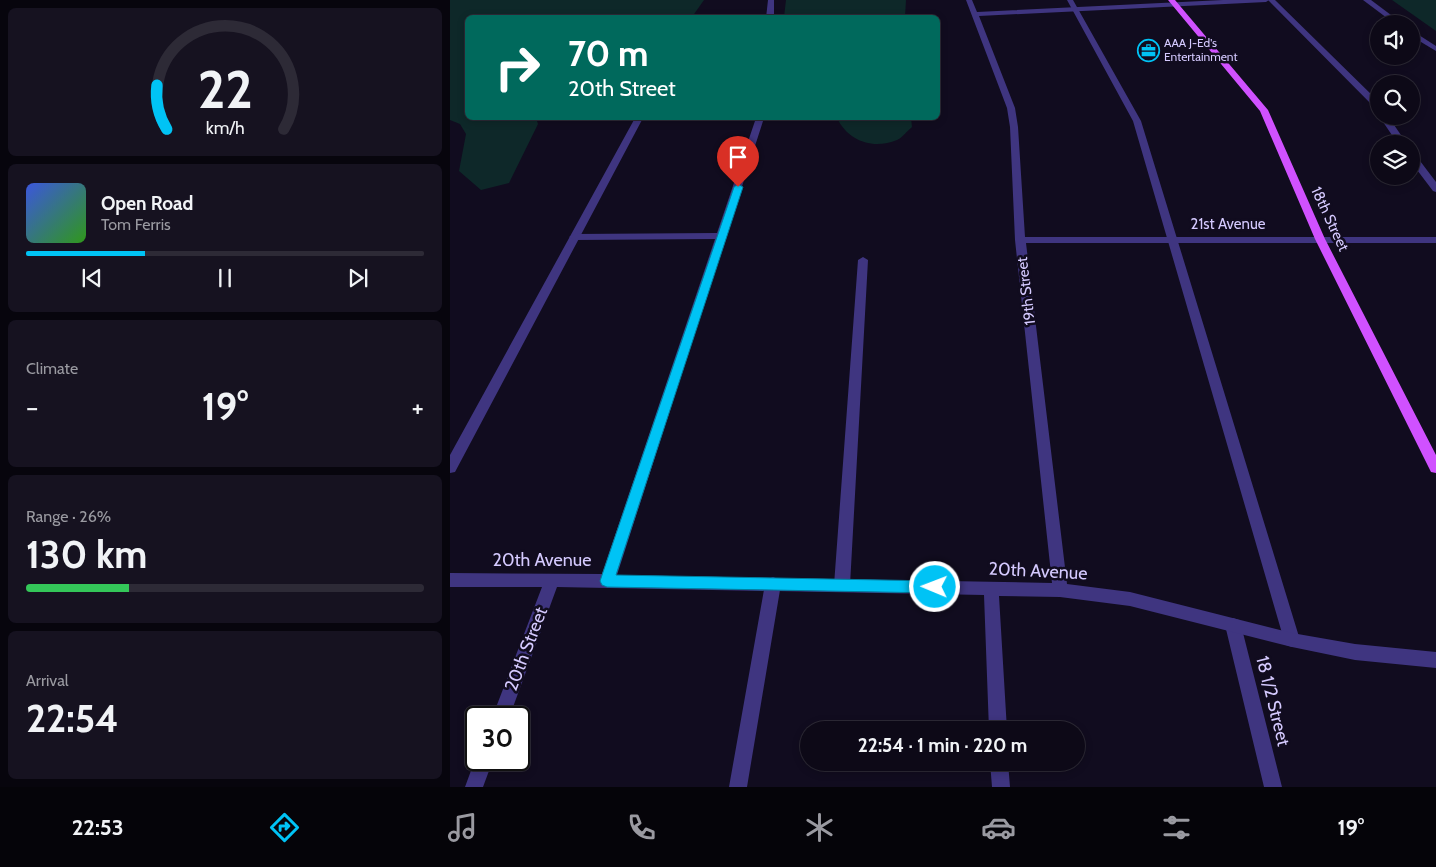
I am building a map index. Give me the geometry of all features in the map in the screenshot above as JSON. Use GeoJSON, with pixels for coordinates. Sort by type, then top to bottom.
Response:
{"type":"FeatureCollection","features":[{"type":"Feature","properties":{"kind":"main road","name":"18th Street"},"geometry":{"type":"LineString","coordinates":[[1173,2],[1264,110],[1320,239],[1436,468]]}},
{"type":"Feature","properties":{"kind":"street"},"geometry":{"type":"LineString","coordinates":[[770,15],[771,0]]}},
{"type":"Feature","properties":{"kind":"street","name":"19th Street"},"geometry":{"type":"LineString","coordinates":[[969,0],[1011,108],[1014,127],[1020,240],[1060,590]]}},
{"type":"Feature","properties":{"kind":"street"},"geometry":{"type":"LineString","coordinates":[[973,14],[1072,5],[1266,0]]}},
{"type":"Feature","properties":{"kind":"street"},"geometry":{"type":"LineString","coordinates":[[1271,0],[1370,98]]}},
{"type":"Feature","properties":{"kind":"street"},"geometry":{"type":"LineString","coordinates":[[1366,0],[1387,15]]}},
{"type":"Feature","properties":{"kind":"street"},"geometry":{"type":"LineString","coordinates":[[1072,5],[1137,121],[1292,640]]}},
{"type":"Feature","properties":{"kind":"street"},"geometry":{"type":"LineString","coordinates":[[1420,38],[1436,49]]}},
{"type":"Feature","properties":{"kind":"street"},"geometry":{"type":"LineString","coordinates":[[450,468],[638,120]]}},
{"type":"Feature","properties":{"kind":"street"},"geometry":{"type":"LineString","coordinates":[[607,581],[759,120]]}},
{"type":"Feature","properties":{"kind":"street"},"geometry":{"type":"LineString","coordinates":[[1420,168],[1436,190]]}},
{"type":"Feature","properties":{"kind":"street"},"geometry":{"type":"LineString","coordinates":[[574,237],[722,236]]}},
{"type":"Feature","properties":{"kind":"street","name":"21st Avenue"},"geometry":{"type":"LineString","coordinates":[[1020,240],[1436,240]]}},
{"type":"Feature","properties":{"kind":"street"},"geometry":{"type":"LineString","coordinates":[[842,585],[863,260]]}},
{"type":"Feature","properties":{"kind":"street","name":"20th Avenue"},"geometry":{"type":"LineString","coordinates":[[450,580],[552,580],[1060,590],[1130,599],[1292,640],[1356,652],[1436,660]]}},
{"type":"Feature","properties":{"kind":"street","name":"20th Street"},"geometry":{"type":"LineString","coordinates":[[505,706],[552,580]]}},
{"type":"Feature","properties":{"kind":"street"},"geometry":{"type":"LineString","coordinates":[[738,787],[773,584]]}},
{"type":"Feature","properties":{"kind":"street"},"geometry":{"type":"LineString","coordinates":[[991,588],[998,721]]}},
{"type":"Feature","properties":{"kind":"street","name":"18 1/2 Street"},"geometry":{"type":"LineString","coordinates":[[1233,625],[1273,787]]}},
{"type":"Feature","properties":{"kind":"street"},"geometry":{"type":"LineString","coordinates":[[474,787],[480,771]]}},
{"type":"Feature","properties":{"kind":"street"},"geometry":{"type":"LineString","coordinates":[[1000,771],[1001,787]]}},
{"type":"Feature","properties":{"kind":"green space"},"geometry":{"type":"Polygon","coordinates":[[[450,0],[704,0],[693,15],[465,15],[465,120],[537,120],[538,124],[509,183],[481,190],[459,171],[466,134],[460,124],[450,120],[450,0]]]}},
{"type":"Feature","properties":{"kind":"green space"},"geometry":{"type":"Polygon","coordinates":[[[786,0],[906,0],[905,15],[784,15],[786,0]]]}},
{"type":"Feature","properties":{"kind":"green space"},"geometry":{"type":"Polygon","coordinates":[[[1392,0],[1436,0],[1436,31],[1420,20],[1420,15],[1413,15],[1392,0]]]}},
{"type":"Feature","properties":{"kind":"green space"},"geometry":{"type":"Polygon","coordinates":[[[838,120],[911,120],[912,127],[901,138],[879,144],[854,138],[838,120]]]}},
{"type":"Feature","properties":{"kind":"place","name":"AAA J-Ed's Entertainment"},"geometry":{"type":"Point","coordinates":[1148,50]}},
{"type":"Feature","properties":{"kind":"route"},"geometry":{"type":"LineString","coordinates":[[738,187],[607,581],[935,587]]}}]}
